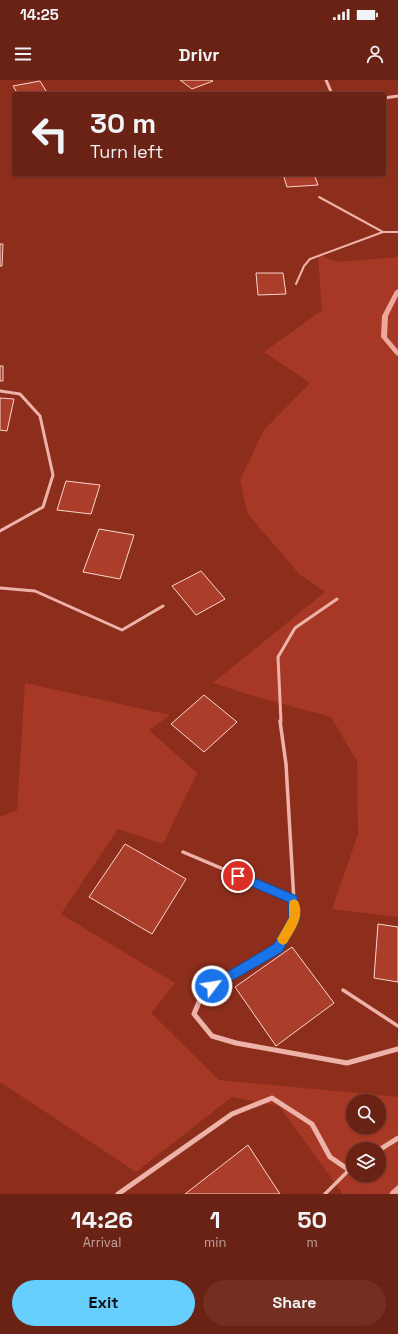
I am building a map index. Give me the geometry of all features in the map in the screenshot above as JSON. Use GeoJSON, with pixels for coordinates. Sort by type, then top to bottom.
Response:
{"type":"FeatureCollection","features":[{"type":"Feature","properties":{"kind":"street"},"geometry":{"type":"LineString","coordinates":[[326,80],[331,92]]}},
{"type":"Feature","properties":{"kind":"street"},"geometry":{"type":"LineString","coordinates":[[386,98],[398,96]]}},
{"type":"Feature","properties":{"kind":"street"},"geometry":{"type":"LineString","coordinates":[[295,919],[278,948],[212,986],[201,997],[194,1014],[201,1025],[212,1036],[236,1043],[347,1063],[398,1049]]}},
{"type":"Feature","properties":{"kind":"street"},"geometry":{"type":"LineString","coordinates":[[118,1194],[232,1114],[272,1098],[312,1124],[330,1156],[346,1166]]}},
{"type":"Feature","properties":{"kind":"street"},"geometry":{"type":"LineString","coordinates":[[386,1146],[398,1138]]}},
{"type":"Feature","properties":{"kind":"lane"},"geometry":{"type":"LineString","coordinates":[[319,197],[383,232]]}},
{"type":"Feature","properties":{"kind":"lane"},"geometry":{"type":"LineString","coordinates":[[296,284],[304,266],[310,259],[383,232],[398,232]]}},
{"type":"Feature","properties":{"kind":"lane"},"geometry":{"type":"LineString","coordinates":[[0,391],[20,394],[40,416],[53,475],[43,507],[0,531]]}},
{"type":"Feature","properties":{"kind":"lane"},"geometry":{"type":"LineString","coordinates":[[0,588],[35,592],[122,630],[163,606]]}},
{"type":"Feature","properties":{"kind":"lane"},"geometry":{"type":"LineString","coordinates":[[295,919],[286,764],[279,710],[278,657],[295,628],[337,599]]}},
{"type":"Feature","properties":{"kind":"lane"},"geometry":{"type":"LineString","coordinates":[[183,852],[294,899]]}},
{"type":"Feature","properties":{"kind":"lane"},"geometry":{"type":"LineString","coordinates":[[343,990],[398,1026]]}},
{"type":"Feature","properties":{"kind":"lane"},"geometry":{"type":"LineString","coordinates":[[325,1194],[346,1174]]}},
{"type":"Feature","properties":{"kind":"shaded area"},"geometry":{"type":"Polygon","coordinates":[[[318,255],[339,262],[398,257],[398,917],[332,909],[358,834],[357,761],[331,717],[213,683],[325,592],[299,574],[247,513],[240,480],[264,430],[310,383],[264,352],[322,310],[318,255]]]}},
{"type":"Feature","properties":{"kind":"shaded area"},"geometry":{"type":"Polygon","coordinates":[[[25,683],[170,715],[149,730],[197,773],[163,844],[118,829],[61,914],[175,983],[151,1013],[219,1080],[366,1094],[346,1094],[346,1134],[386,1134],[386,1096],[398,1097],[398,1194],[343,1194],[279,1106],[232,1097],[136,1172],[0,1082],[0,817],[17,810],[25,683]]]}},
{"type":"Feature","properties":{"kind":"building"},"geometry":{"type":"Polygon","coordinates":[[[180,80],[212,80],[213,81],[192,89],[180,80]]]}},
{"type":"Feature","properties":{"kind":"building"},"geometry":{"type":"Polygon","coordinates":[[[40,81],[47,92],[17,92],[13,86],[40,81]]]}},
{"type":"Feature","properties":{"kind":"building"},"geometry":{"type":"Polygon","coordinates":[[[284,176],[315,176],[318,185],[287,187],[284,176]]]}},
{"type":"Feature","properties":{"kind":"building"},"geometry":{"type":"Polygon","coordinates":[[[0,244],[3,244],[2,266],[0,266],[0,244]]]}},
{"type":"Feature","properties":{"kind":"building"},"geometry":{"type":"Polygon","coordinates":[[[256,273],[283,273],[286,294],[258,295],[256,273]]]}},
{"type":"Feature","properties":{"kind":"building"},"geometry":{"type":"Polygon","coordinates":[[[0,366],[3,366],[3,381],[0,381],[0,366]]]}},
{"type":"Feature","properties":{"kind":"building"},"geometry":{"type":"Polygon","coordinates":[[[0,398],[14,399],[7,431],[0,430],[0,398]]]}},
{"type":"Feature","properties":{"kind":"building"},"geometry":{"type":"Polygon","coordinates":[[[66,481],[100,485],[91,514],[57,510],[66,481]]]}},
{"type":"Feature","properties":{"kind":"building"},"geometry":{"type":"Polygon","coordinates":[[[99,529],[134,535],[120,579],[83,572],[99,529]]]}},
{"type":"Feature","properties":{"kind":"building"},"geometry":{"type":"Polygon","coordinates":[[[201,571],[225,599],[196,615],[172,586],[201,571]]]}},
{"type":"Feature","properties":{"kind":"building"},"geometry":{"type":"Polygon","coordinates":[[[204,695],[237,722],[204,752],[171,724],[204,695]]]}},
{"type":"Feature","properties":{"kind":"building"},"geometry":{"type":"Polygon","coordinates":[[[125,844],[186,879],[152,934],[89,897],[125,844]]]}},
{"type":"Feature","properties":{"kind":"building"},"geometry":{"type":"Polygon","coordinates":[[[378,924],[398,927],[398,982],[374,978],[378,924]]]}},
{"type":"Feature","properties":{"kind":"building"},"geometry":{"type":"Polygon","coordinates":[[[292,947],[334,1003],[276,1046],[235,987],[292,947]]]}},
{"type":"Feature","properties":{"kind":"building"},"geometry":{"type":"Polygon","coordinates":[[[248,1145],[280,1194],[185,1194],[248,1145]]]}},
{"type":"Feature","properties":{"kind":"waterway"},"geometry":{"type":"LineString","coordinates":[[398,291],[385,316],[384,337],[398,354]]}},
{"type":"Feature","properties":{"kind":"waterway"},"geometry":{"type":"LineString","coordinates":[[394,1194],[398,1190]]}},
{"type":"Feature","properties":{"kind":"slow traffic"},"geometry":{"type":"LineString","coordinates":[[283,939],[295,919],[294,905]]}},
{"type":"Feature","properties":{"kind":"route"},"geometry":{"type":"LineString","coordinates":[[212,986],[278,948],[295,919],[294,899],[238,876]]}}]}
